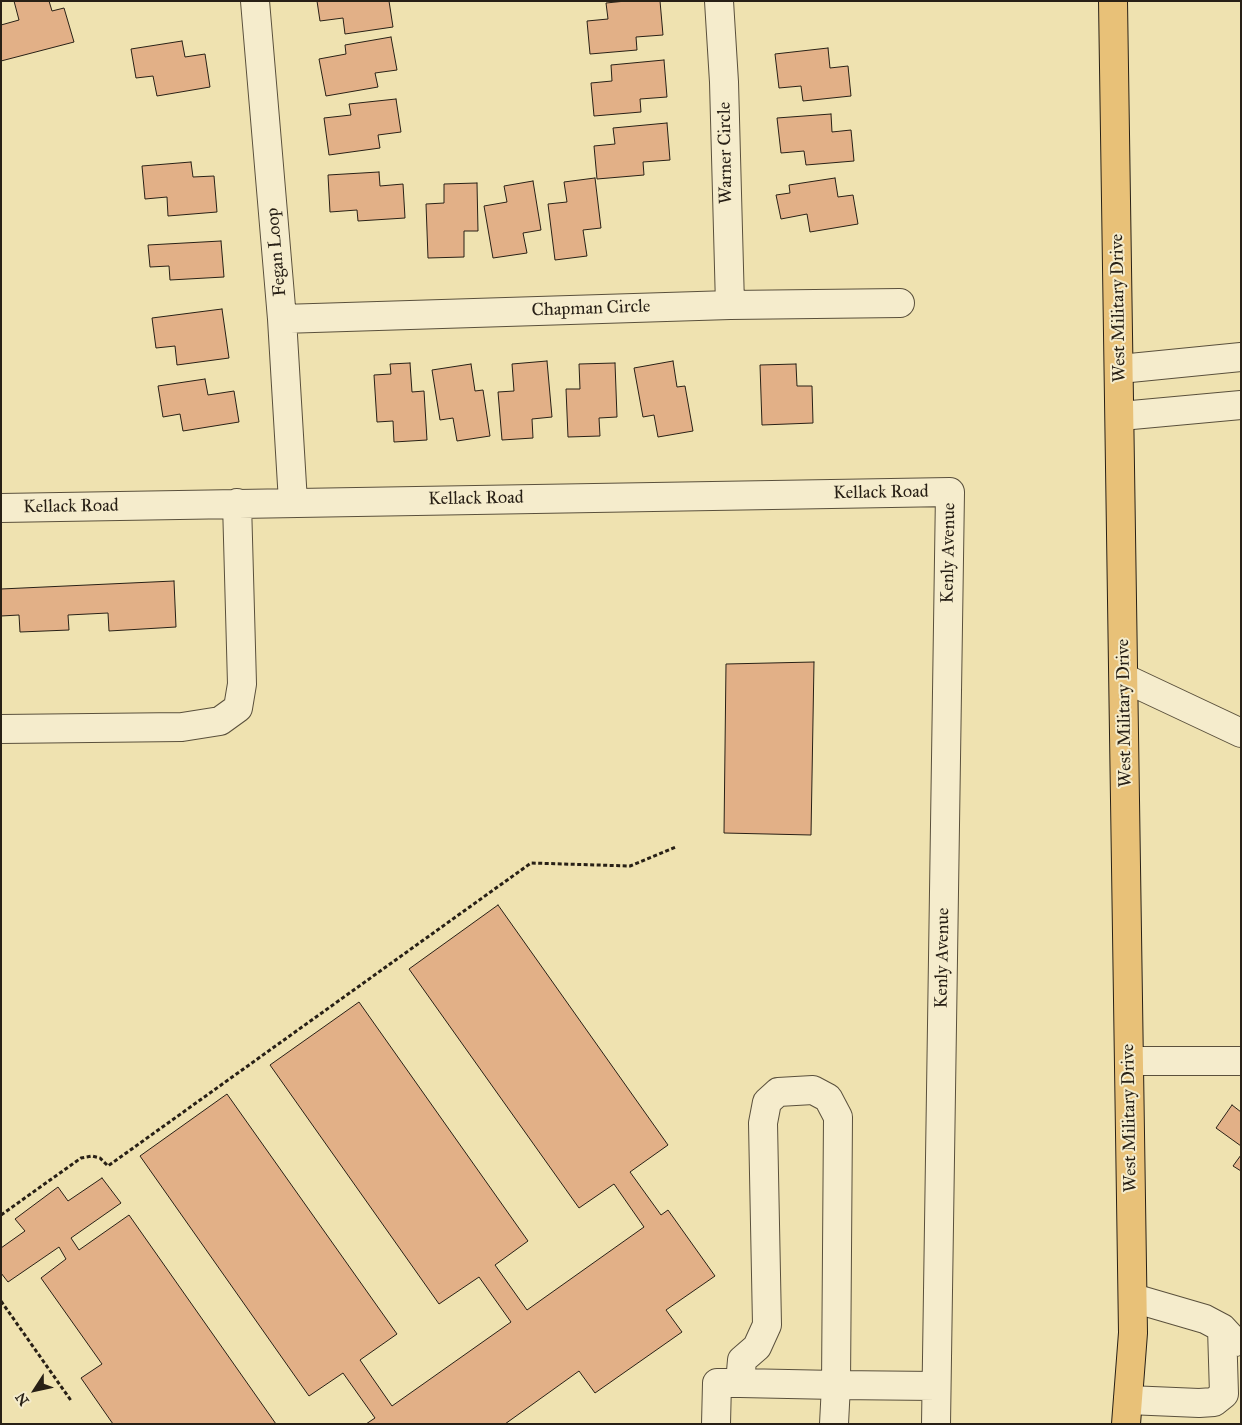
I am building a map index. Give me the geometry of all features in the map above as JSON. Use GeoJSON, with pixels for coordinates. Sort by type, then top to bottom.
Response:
{"type":"FeatureCollection","features":[{"type":"Feature","properties":{"kind":"main road","name":"West Military Drive"},"geometry":{"type":"LineString","coordinates":[[1114,1],[1133,1333],[1127,1412]]}},
{"type":"Feature","properties":{"kind":"street","name":"Fegan Loop"},"geometry":{"type":"LineString","coordinates":[[255,1],[282,319],[293,502]]}},
{"type":"Feature","properties":{"kind":"street","name":"Warner Circle"},"geometry":{"type":"LineString","coordinates":[[719,1],[724,82],[730,305]]}},
{"type":"Feature","properties":{"kind":"street","name":"Chapman Circle"},"geometry":{"type":"LineString","coordinates":[[282,319],[730,305],[900,303]]}},
{"type":"Feature","properties":{"kind":"street"},"geometry":{"type":"LineString","coordinates":[[1120,370],[1241,357]]}},
{"type":"Feature","properties":{"kind":"street"},"geometry":{"type":"LineString","coordinates":[[1120,416],[1241,405]]}},
{"type":"Feature","properties":{"kind":"street","name":"Kellack Road"},"geometry":{"type":"LineString","coordinates":[[1,508],[950,492]]}},
{"type":"Feature","properties":{"kind":"street","name":"Kenly Avenue"},"geometry":{"type":"LineString","coordinates":[[936,1424],[950,492]]}},
{"type":"Feature","properties":{"kind":"street"},"geometry":{"type":"LineString","coordinates":[[1,729],[182,726],[220,721],[238,708],[242,684],[237,504]]}},
{"type":"Feature","properties":{"kind":"street"},"geometry":{"type":"LineString","coordinates":[[1124,678],[1241,733]]}},
{"type":"Feature","properties":{"kind":"street"},"geometry":{"type":"LineString","coordinates":[[1130,1061],[1241,1061]]}},
{"type":"Feature","properties":{"kind":"street"},"geometry":{"type":"LineString","coordinates":[[740,1383],[742,1360],[757,1347],[767,1325],[763,1123],[766,1102],[778,1092],[814,1090],[828,1098],[838,1117],[834,1424]]}},
{"type":"Feature","properties":{"kind":"street"},"geometry":{"type":"LineString","coordinates":[[1132,1298],[1197,1316],[1222,1328],[1241,1348]]}},
{"type":"Feature","properties":{"kind":"street"},"geometry":{"type":"LineString","coordinates":[[1127,1412],[1214,1402],[1224,1394],[1222,1328]]}},
{"type":"Feature","properties":{"kind":"street"},"geometry":{"type":"LineString","coordinates":[[716,1424],[717,1383],[936,1386]]}},
{"type":"Feature","properties":{"kind":"path"},"geometry":{"type":"LineString","coordinates":[[1,1215],[81,1158],[92,1156],[100,1158],[108,1166],[531,863],[630,866],[676,848]]}},
{"type":"Feature","properties":{"kind":"path"},"geometry":{"type":"LineString","coordinates":[[1,1301],[72,1402]]}},
{"type":"Feature","properties":{"kind":"building"},"geometry":{"type":"Polygon","coordinates":[[[14,1],[49,1],[52,11],[64,8],[74,42],[1,61],[1,25],[19,20],[14,1]]]}},
{"type":"Feature","properties":{"kind":"building"},"geometry":{"type":"Polygon","coordinates":[[[317,1],[389,1],[393,27],[345,34],[343,18],[320,21],[317,1]]]}},
{"type":"Feature","properties":{"kind":"building"},"geometry":{"type":"Polygon","coordinates":[[[660,1],[663,35],[636,37],[637,50],[590,54],[587,21],[608,19],[606,3],[660,1]]]}},
{"type":"Feature","properties":{"kind":"building"},"geometry":{"type":"Polygon","coordinates":[[[391,37],[397,70],[375,73],[378,87],[326,96],[319,59],[346,54],[345,45],[391,37]]]}},
{"type":"Feature","properties":{"kind":"building"},"geometry":{"type":"Polygon","coordinates":[[[182,41],[185,57],[205,54],[210,87],[157,96],[153,76],[136,78],[131,49],[182,41]]]}},
{"type":"Feature","properties":{"kind":"building"},"geometry":{"type":"Polygon","coordinates":[[[828,48],[830,68],[848,66],[851,96],[803,101],[801,86],[779,88],[775,54],[828,48]]]}},
{"type":"Feature","properties":{"kind":"building"},"geometry":{"type":"Polygon","coordinates":[[[664,60],[667,97],[640,99],[641,112],[594,116],[591,83],[612,81],[611,65],[664,60]]]}},
{"type":"Feature","properties":{"kind":"building"},"geometry":{"type":"Polygon","coordinates":[[[396,99],[401,132],[378,135],[380,148],[329,155],[324,118],[351,115],[349,104],[396,99]]]}},
{"type":"Feature","properties":{"kind":"building"},"geometry":{"type":"Polygon","coordinates":[[[831,114],[832,132],[851,130],[854,161],[806,165],[804,151],[781,153],[777,118],[831,114]]]}},
{"type":"Feature","properties":{"kind":"building"},"geometry":{"type":"Polygon","coordinates":[[[667,123],[670,160],[643,162],[644,175],[597,179],[594,146],[615,144],[613,128],[667,123]]]}},
{"type":"Feature","properties":{"kind":"building"},"geometry":{"type":"Polygon","coordinates":[[[191,162],[193,177],[214,176],[217,212],[168,216],[167,197],[145,199],[142,166],[191,162]]]}},
{"type":"Feature","properties":{"kind":"building"},"geometry":{"type":"Polygon","coordinates":[[[379,172],[380,186],[403,184],[405,218],[358,221],[357,210],[330,212],[328,175],[379,172]]]}},
{"type":"Feature","properties":{"kind":"building"},"geometry":{"type":"Polygon","coordinates":[[[595,178],[601,228],[583,230],[587,256],[555,260],[548,204],[567,202],[564,182],[595,178]]]}},
{"type":"Feature","properties":{"kind":"building"},"geometry":{"type":"Polygon","coordinates":[[[835,178],[838,197],[853,195],[858,224],[810,232],[807,214],[781,219],[776,195],[790,193],[789,185],[835,178]]]}},
{"type":"Feature","properties":{"kind":"building"},"geometry":{"type":"Polygon","coordinates":[[[533,181],[541,230],[523,233],[527,253],[493,258],[484,206],[507,202],[504,186],[533,181]]]}},
{"type":"Feature","properties":{"kind":"building"},"geometry":{"type":"Polygon","coordinates":[[[477,183],[478,231],[464,231],[464,257],[428,258],[426,204],[444,203],[444,184],[477,183]]]}},
{"type":"Feature","properties":{"kind":"building"},"geometry":{"type":"Polygon","coordinates":[[[221,241],[224,277],[170,280],[169,266],[150,267],[148,245],[221,241]]]}},
{"type":"Feature","properties":{"kind":"building"},"geometry":{"type":"Polygon","coordinates":[[[222,309],[229,358],[177,365],[175,346],[156,348],[152,318],[222,309]]]}},
{"type":"Feature","properties":{"kind":"building"},"geometry":{"type":"Polygon","coordinates":[[[547,361],[552,417],[532,419],[533,438],[502,440],[498,392],[514,391],[512,364],[547,361]]]}},
{"type":"Feature","properties":{"kind":"building"},"geometry":{"type":"Polygon","coordinates":[[[673,361],[677,387],[685,386],[693,431],[658,437],[654,415],[643,417],[634,368],[673,361]]]}},
{"type":"Feature","properties":{"kind":"building"},"geometry":{"type":"Polygon","coordinates":[[[410,363],[412,392],[424,391],[427,440],[394,442],[393,421],[377,422],[374,375],[391,374],[390,364],[410,363]]]}},
{"type":"Feature","properties":{"kind":"building"},"geometry":{"type":"Polygon","coordinates":[[[615,363],[617,417],[599,418],[600,436],[568,437],[566,389],[580,389],[579,364],[615,363]]]}},
{"type":"Feature","properties":{"kind":"building"},"geometry":{"type":"Polygon","coordinates":[[[471,364],[475,391],[483,390],[490,436],[457,441],[453,418],[440,420],[432,370],[471,364]]]}},
{"type":"Feature","properties":{"kind":"building"},"geometry":{"type":"Polygon","coordinates":[[[796,364],[797,386],[812,386],[813,423],[762,425],[760,365],[796,364]]]}},
{"type":"Feature","properties":{"kind":"building"},"geometry":{"type":"Polygon","coordinates":[[[205,379],[208,395],[234,391],[239,422],[183,431],[180,414],[163,417],[158,386],[205,379]]]}},
{"type":"Feature","properties":{"kind":"building"},"geometry":{"type":"Polygon","coordinates":[[[174,581],[176,627],[109,631],[108,613],[68,615],[69,630],[20,632],[19,615],[1,616],[1,589],[174,581]]]}},
{"type":"Feature","properties":{"kind":"building"},"geometry":{"type":"Polygon","coordinates":[[[814,662],[811,835],[724,833],[726,664],[814,662]]]}},
{"type":"Feature","properties":{"kind":"building"},"geometry":{"type":"Polygon","coordinates":[[[498,905],[668,1145],[630,1172],[661,1215],[668,1210],[715,1276],[666,1310],[682,1332],[595,1393],[579,1371],[505,1424],[366,1424],[375,1418],[343,1373],[309,1396],[140,1156],[227,1094],[397,1334],[360,1360],[392,1406],[511,1322],[479,1277],[439,1304],[270,1065],[359,1002],[528,1241],[495,1265],[527,1310],[644,1227],[614,1184],[579,1208],[409,969],[498,905]]]}},
{"type":"Feature","properties":{"kind":"building"},"geometry":{"type":"Polygon","coordinates":[[[1232,1105],[1241,1112],[1241,1146],[1216,1128],[1232,1105]]]}},
{"type":"Feature","properties":{"kind":"building"},"geometry":{"type":"Polygon","coordinates":[[[1241,1155],[1241,1171],[1233,1166],[1241,1155]]]}},
{"type":"Feature","properties":{"kind":"building"},"geometry":{"type":"Polygon","coordinates":[[[102,1178],[121,1203],[71,1238],[79,1250],[129,1215],[276,1424],[113,1424],[81,1378],[102,1364],[41,1278],[66,1259],[59,1247],[8,1282],[1,1273],[1,1248],[25,1231],[15,1219],[58,1187],[68,1201],[102,1178]]]}}]}
